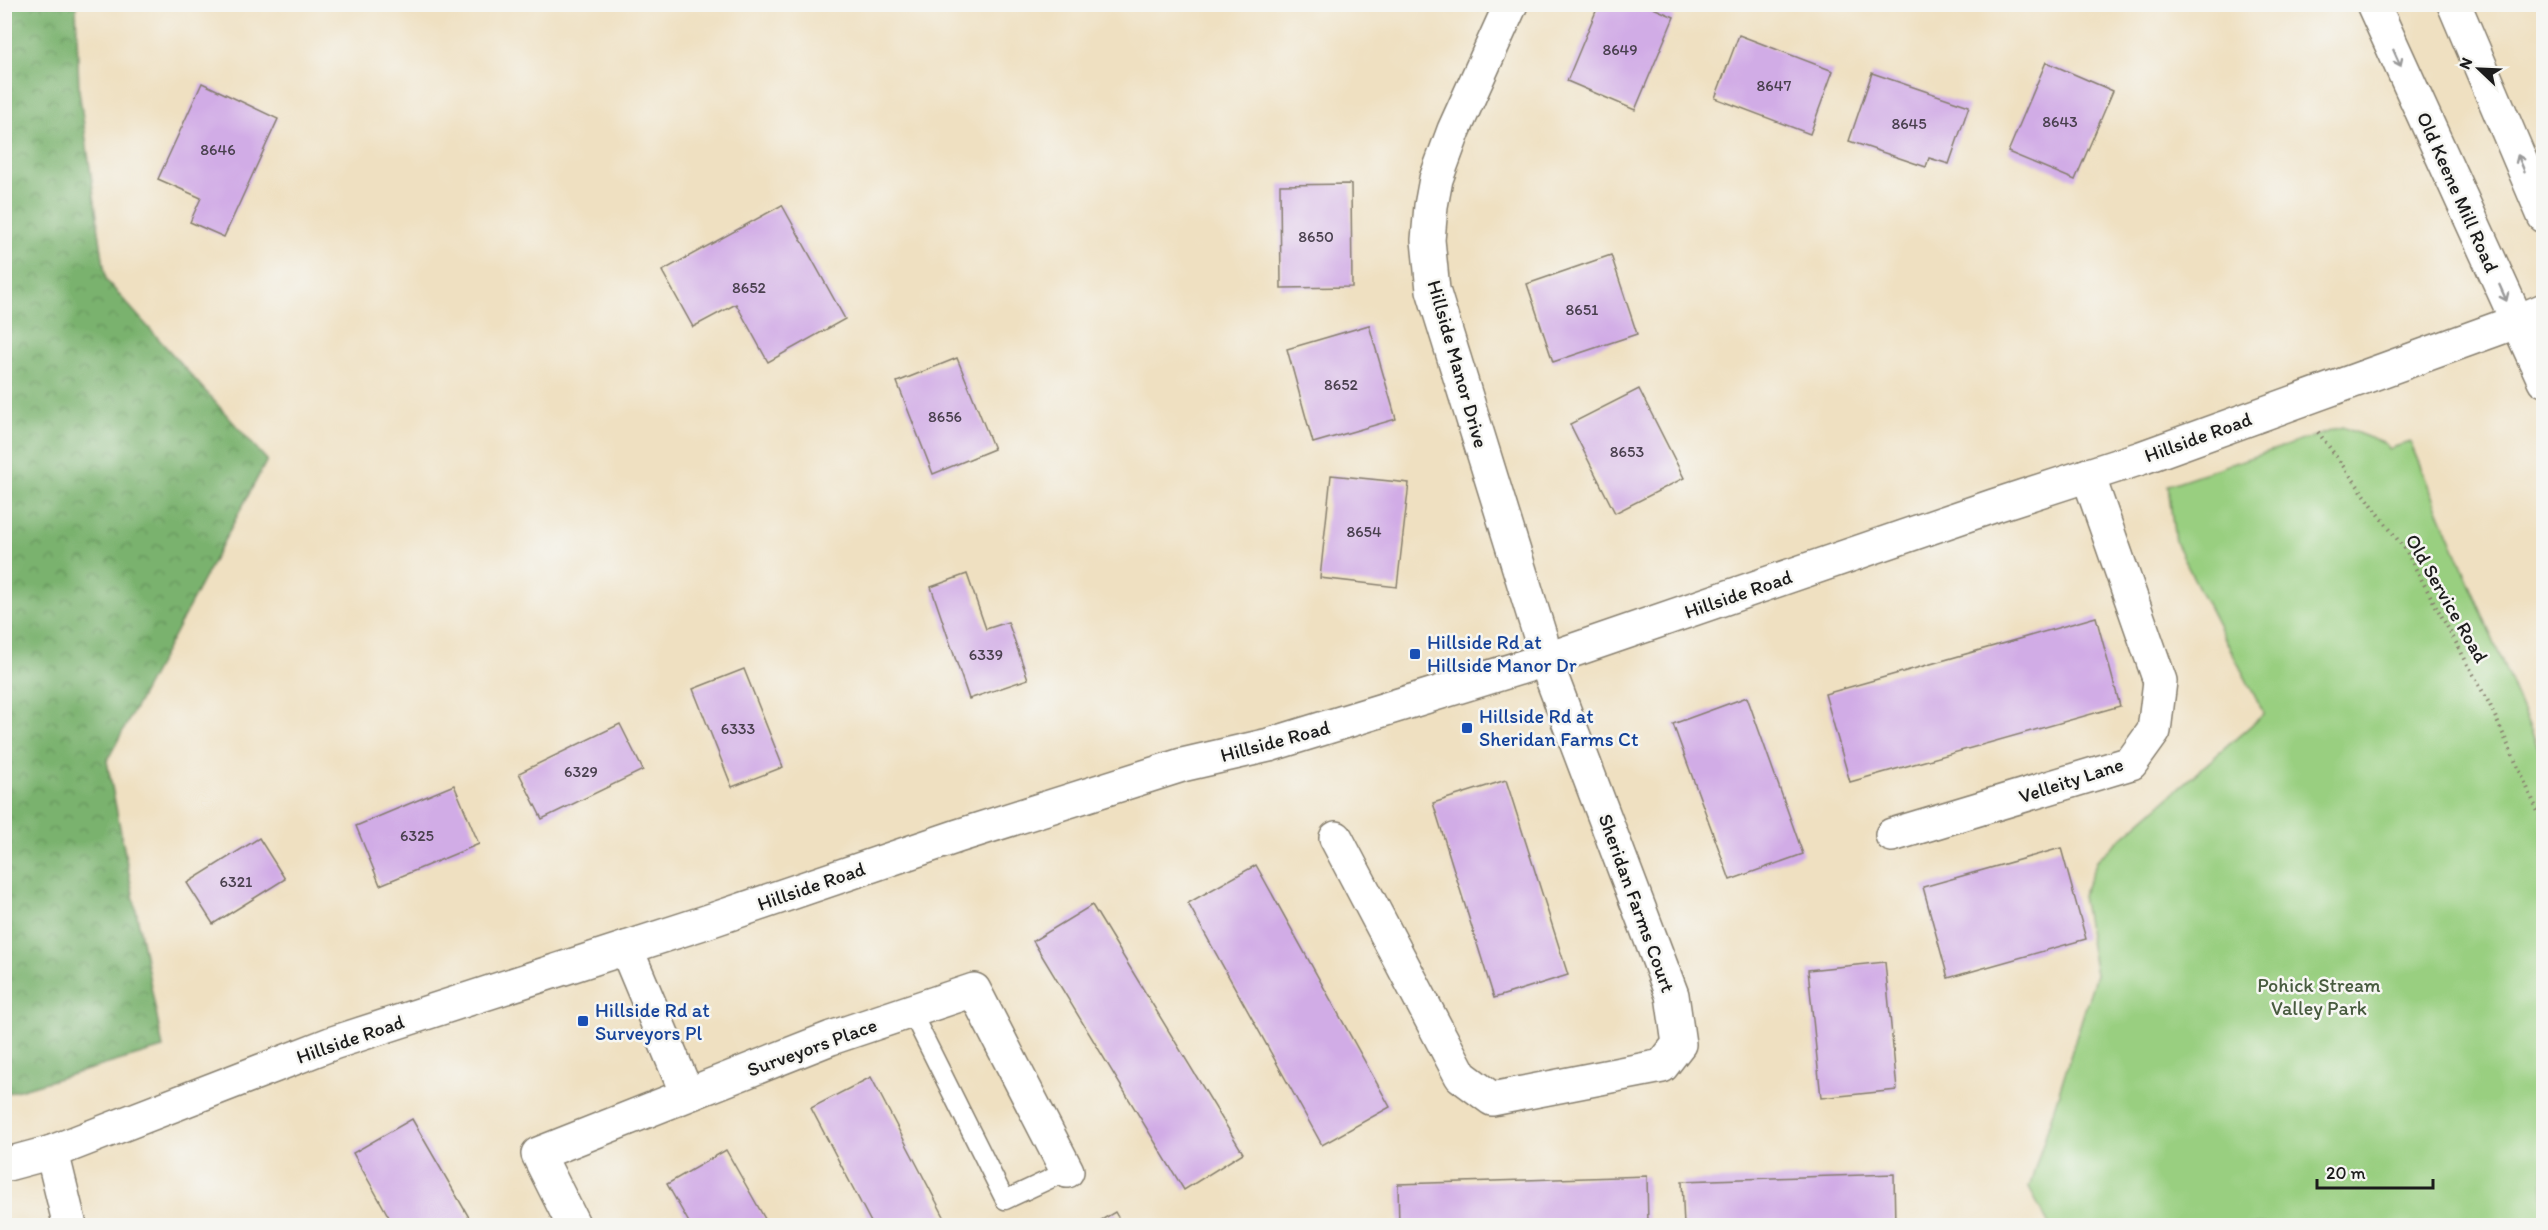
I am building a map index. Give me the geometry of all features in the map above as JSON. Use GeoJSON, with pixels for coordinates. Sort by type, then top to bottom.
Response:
{"type":"FeatureCollection","features":[{"type":"Feature","properties":{"kind":"street","name":"Hillside Manor Drive"},"geometry":{"type":"LineString","coordinates":[[1511,4],[1455,130],[1436,179],[1428,240],[1433,290],[1541,639],[1545,660]]}},
{"type":"Feature","properties":{"kind":"street","name":"Old Keene Mill Road"},"geometry":{"type":"LineString","coordinates":[[2373,4],[2530,316],[2544,380]]}},
{"type":"Feature","properties":{"kind":"street"},"geometry":{"type":"LineString","coordinates":[[2454,4],[2544,216]]}},
{"type":"Feature","properties":{"kind":"street","name":"Hillside Road"},"geometry":{"type":"LineString","coordinates":[[4,1166],[52,1152],[333,1043],[626,948],[958,836],[1171,768],[1269,745],[1545,660],[2088,476],[2530,316]]}},
{"type":"Feature","properties":{"kind":"street","name":"Velleity Lane"},"geometry":{"type":"LineString","coordinates":[[1892,835],[2131,762],[2154,731],[2160,681],[2088,476]]}},
{"type":"Feature","properties":{"kind":"street","name":"Sheridan Farms Court"},"geometry":{"type":"LineString","coordinates":[[1336,838],[1461,1076],[1492,1099],[1662,1066],[1679,1044],[1672,995],[1545,660]]}},
{"type":"Feature","properties":{"kind":"street"},"geometry":{"type":"LineString","coordinates":[[626,948],[687,1094]]}},
{"type":"Feature","properties":{"kind":"street","name":"Surveyors Place"},"geometry":{"type":"LineString","coordinates":[[574,1226],[538,1154],[831,1038],[974,990],[1066,1171]]}},
{"type":"Feature","properties":{"kind":"street"},"geometry":{"type":"LineString","coordinates":[[52,1152],[70,1226]]}},
{"type":"Feature","properties":{"kind":"lane"},"geometry":{"type":"LineString","coordinates":[[911,1011],[1005,1200],[1066,1171]]}},
{"type":"Feature","properties":{"kind":"path","name":"Old Service Road"},"geometry":{"type":"LineString","coordinates":[[2296,402],[2406,551],[2490,705],[2544,825]]}},
{"type":"Feature","properties":{"kind":"green space"},"geometry":{"type":"Polygon","coordinates":[[[5,4],[76,5],[79,90],[106,280],[267,460],[107,761],[163,1048],[5,1094],[5,4]]]}},
{"type":"Feature","properties":{"kind":"green space","name":"Pohick Stream Valley Park"},"geometry":{"type":"Polygon","coordinates":[[[2342,427],[2386,444],[2388,449],[2410,442],[2543,759],[2543,1225],[2049,1225],[2029,1188],[2096,974],[2082,896],[2098,859],[2264,714],[2175,542],[2168,485],[2342,427]]]}},
{"type":"Feature","properties":{"kind":"building"},"geometry":{"type":"Polygon","coordinates":[[[1599,4],[1644,4],[1674,17],[1635,110],[1567,81],[1599,4]]]}},
{"type":"Feature","properties":{"kind":"building"},"geometry":{"type":"Polygon","coordinates":[[[1739,35],[1833,71],[1810,134],[1715,98],[1739,35]]]}},
{"type":"Feature","properties":{"kind":"building"},"geometry":{"type":"Polygon","coordinates":[[[2046,62],[2113,91],[2075,180],[2008,152],[2046,62]]]}},
{"type":"Feature","properties":{"kind":"building"},"geometry":{"type":"Polygon","coordinates":[[[1872,73],[1969,106],[1949,164],[1929,158],[1926,167],[1849,141],[1872,73]]]}},
{"type":"Feature","properties":{"kind":"building"},"geometry":{"type":"Polygon","coordinates":[[[202,83],[278,119],[224,237],[190,222],[201,198],[158,179],[202,83]]]}},
{"type":"Feature","properties":{"kind":"building"},"geometry":{"type":"Polygon","coordinates":[[[1351,184],[1352,287],[1281,288],[1280,185],[1351,184]]]}},
{"type":"Feature","properties":{"kind":"building"},"geometry":{"type":"Polygon","coordinates":[[[782,205],[845,319],[768,362],[736,304],[693,327],[662,271],[782,205]]]}},
{"type":"Feature","properties":{"kind":"building"},"geometry":{"type":"Polygon","coordinates":[[[1611,255],[1637,334],[1553,362],[1527,284],[1611,255]]]}},
{"type":"Feature","properties":{"kind":"building"},"geometry":{"type":"Polygon","coordinates":[[[1369,325],[1396,419],[1313,443],[1287,349],[1369,325]]]}},
{"type":"Feature","properties":{"kind":"building"},"geometry":{"type":"Polygon","coordinates":[[[957,358],[994,449],[933,474],[897,382],[957,358]]]}},
{"type":"Feature","properties":{"kind":"building"},"geometry":{"type":"Polygon","coordinates":[[[1639,389],[1684,478],[1615,513],[1570,424],[1639,389]]]}},
{"type":"Feature","properties":{"kind":"building"},"geometry":{"type":"Polygon","coordinates":[[[1331,475],[1409,483],[1397,587],[1320,578],[1331,475]]]}},
{"type":"Feature","properties":{"kind":"building"},"geometry":{"type":"Polygon","coordinates":[[[967,574],[986,629],[1008,622],[1028,679],[969,699],[931,587],[967,574]]]}},
{"type":"Feature","properties":{"kind":"building"},"geometry":{"type":"Polygon","coordinates":[[[2096,617],[2120,706],[1850,782],[1825,694],[2096,617]]]}},
{"type":"Feature","properties":{"kind":"building"},"geometry":{"type":"Polygon","coordinates":[[[744,669],[783,767],[732,787],[693,689],[744,669]]]}},
{"type":"Feature","properties":{"kind":"building"},"geometry":{"type":"Polygon","coordinates":[[[1747,697],[1803,854],[1730,880],[1673,724],[1747,697]]]}},
{"type":"Feature","properties":{"kind":"building"},"geometry":{"type":"Polygon","coordinates":[[[620,724],[643,770],[542,819],[519,773],[620,724]]]}},
{"type":"Feature","properties":{"kind":"building"},"geometry":{"type":"Polygon","coordinates":[[[1506,780],[1568,975],[1494,998],[1433,803],[1506,780]]]}},
{"type":"Feature","properties":{"kind":"building"},"geometry":{"type":"Polygon","coordinates":[[[454,785],[479,844],[380,885],[356,826],[454,785]]]}},
{"type":"Feature","properties":{"kind":"building"},"geometry":{"type":"Polygon","coordinates":[[[259,838],[285,879],[213,924],[187,883],[259,838]]]}},
{"type":"Feature","properties":{"kind":"building"},"geometry":{"type":"Polygon","coordinates":[[[2061,848],[2086,939],[1948,978],[1923,887],[2061,848]]]}},
{"type":"Feature","properties":{"kind":"building"},"geometry":{"type":"Polygon","coordinates":[[[1256,865],[1390,1107],[1322,1145],[1188,903],[1256,865]]]}},
{"type":"Feature","properties":{"kind":"building"},"geometry":{"type":"Polygon","coordinates":[[[1092,905],[1243,1153],[1184,1190],[1033,941],[1092,905]]]}},
{"type":"Feature","properties":{"kind":"building"},"geometry":{"type":"Polygon","coordinates":[[[1885,962],[1897,1090],[1821,1098],[1808,970],[1885,962]]]}},
{"type":"Feature","properties":{"kind":"building"},"geometry":{"type":"Polygon","coordinates":[[[871,1077],[949,1226],[873,1226],[811,1108],[871,1077]]]}},
{"type":"Feature","properties":{"kind":"building"},"geometry":{"type":"Polygon","coordinates":[[[412,1119],[474,1226],[394,1226],[353,1153],[412,1119]]]}},
{"type":"Feature","properties":{"kind":"building"},"geometry":{"type":"Polygon","coordinates":[[[726,1150],[769,1226],[691,1226],[667,1184],[726,1150]]]}},
{"type":"Feature","properties":{"kind":"building"},"geometry":{"type":"Polygon","coordinates":[[[1894,1174],[1895,1226],[1684,1226],[1682,1181],[1894,1174]]]}},
{"type":"Feature","properties":{"kind":"building"},"geometry":{"type":"Polygon","coordinates":[[[1647,1176],[1648,1226],[1399,1226],[1398,1184],[1647,1176]]]}},
{"type":"Feature","properties":{"kind":"building"},"geometry":{"type":"Polygon","coordinates":[[[1115,1212],[1123,1226],[1091,1226],[1115,1212]]]}},
{"type":"Feature","properties":{"kind":"place","name":"Hillside Rd at Hillside Manor Dr"},"geometry":{"type":"Point","coordinates":[1415,654]}},
{"type":"Feature","properties":{"kind":"place","name":"Hillside Rd at Sheridan Farms Ct"},"geometry":{"type":"Point","coordinates":[1467,728]}},
{"type":"Feature","properties":{"kind":"place","name":"Hillside Rd at Surveyors Pl"},"geometry":{"type":"Point","coordinates":[583,1021]}}]}
